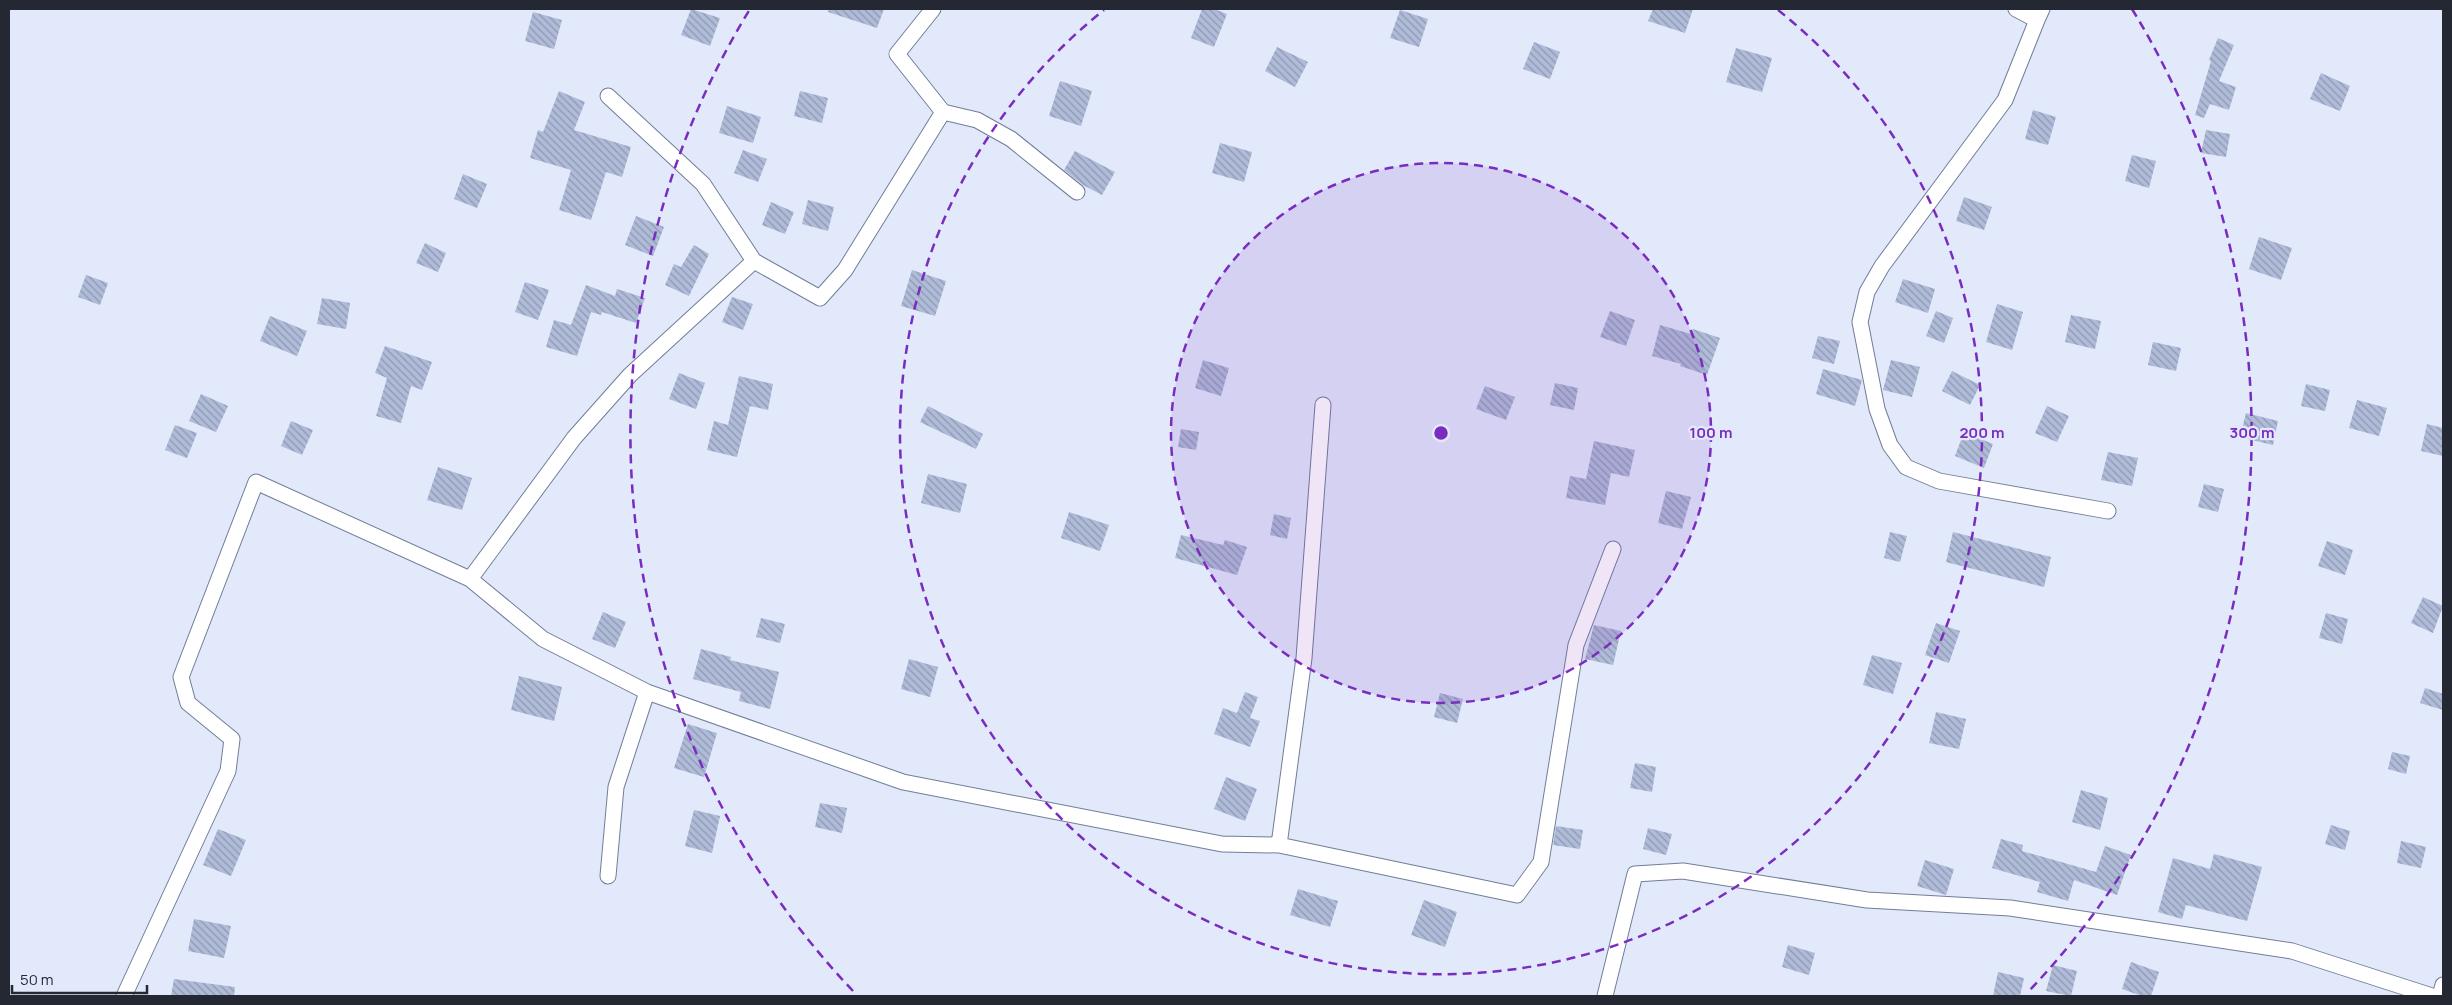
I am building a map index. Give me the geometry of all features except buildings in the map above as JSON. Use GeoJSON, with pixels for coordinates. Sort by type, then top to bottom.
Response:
{"type":"FeatureCollection","features":[{"type":"Feature","properties":{"kind":"street"},"geometry":{"type":"LineString","coordinates":[[933,9],[897,54],[942,112],[976,120],[1011,139],[1077,192]]}},
{"type":"Feature","properties":{"kind":"street"},"geometry":{"type":"LineString","coordinates":[[2016,9],[2039,14],[2005,100],[1882,266],[1866,292],[1860,322],[1877,409],[1890,445],[1906,466],[1939,480],[2108,510]]}},
{"type":"Feature","properties":{"kind":"street"},"geometry":{"type":"LineString","coordinates":[[608,96],[703,184],[754,261],[820,298],[845,270],[942,112]]}},
{"type":"Feature","properties":{"kind":"street"},"geometry":{"type":"LineString","coordinates":[[470,579],[574,438],[630,375],[754,261]]}},
{"type":"Feature","properties":{"kind":"street"},"geometry":{"type":"LineString","coordinates":[[1279,844],[1304,658],[1323,405]]}},
{"type":"Feature","properties":{"kind":"street"},"geometry":{"type":"LineString","coordinates":[[124,996],[228,771],[232,739],[188,703],[181,677],[256,482],[470,579],[543,639],[647,692],[903,782],[1222,844],[1279,844],[1517,896],[1541,862],[1576,645],[1613,549]]}},
{"type":"Feature","properties":{"kind":"street"},"geometry":{"type":"LineString","coordinates":[[608,876],[616,787],[647,692]]}},
{"type":"Feature","properties":{"kind":"street"},"geometry":{"type":"LineString","coordinates":[[1605,996],[1635,874],[1684,871],[1867,900],[2010,908],[2292,951],[2432,996]]}},
{"type":"Feature","properties":{"kind":"street"},"geometry":{"type":"LineString","coordinates":[[2440,996],[2443,985]]}}]}
